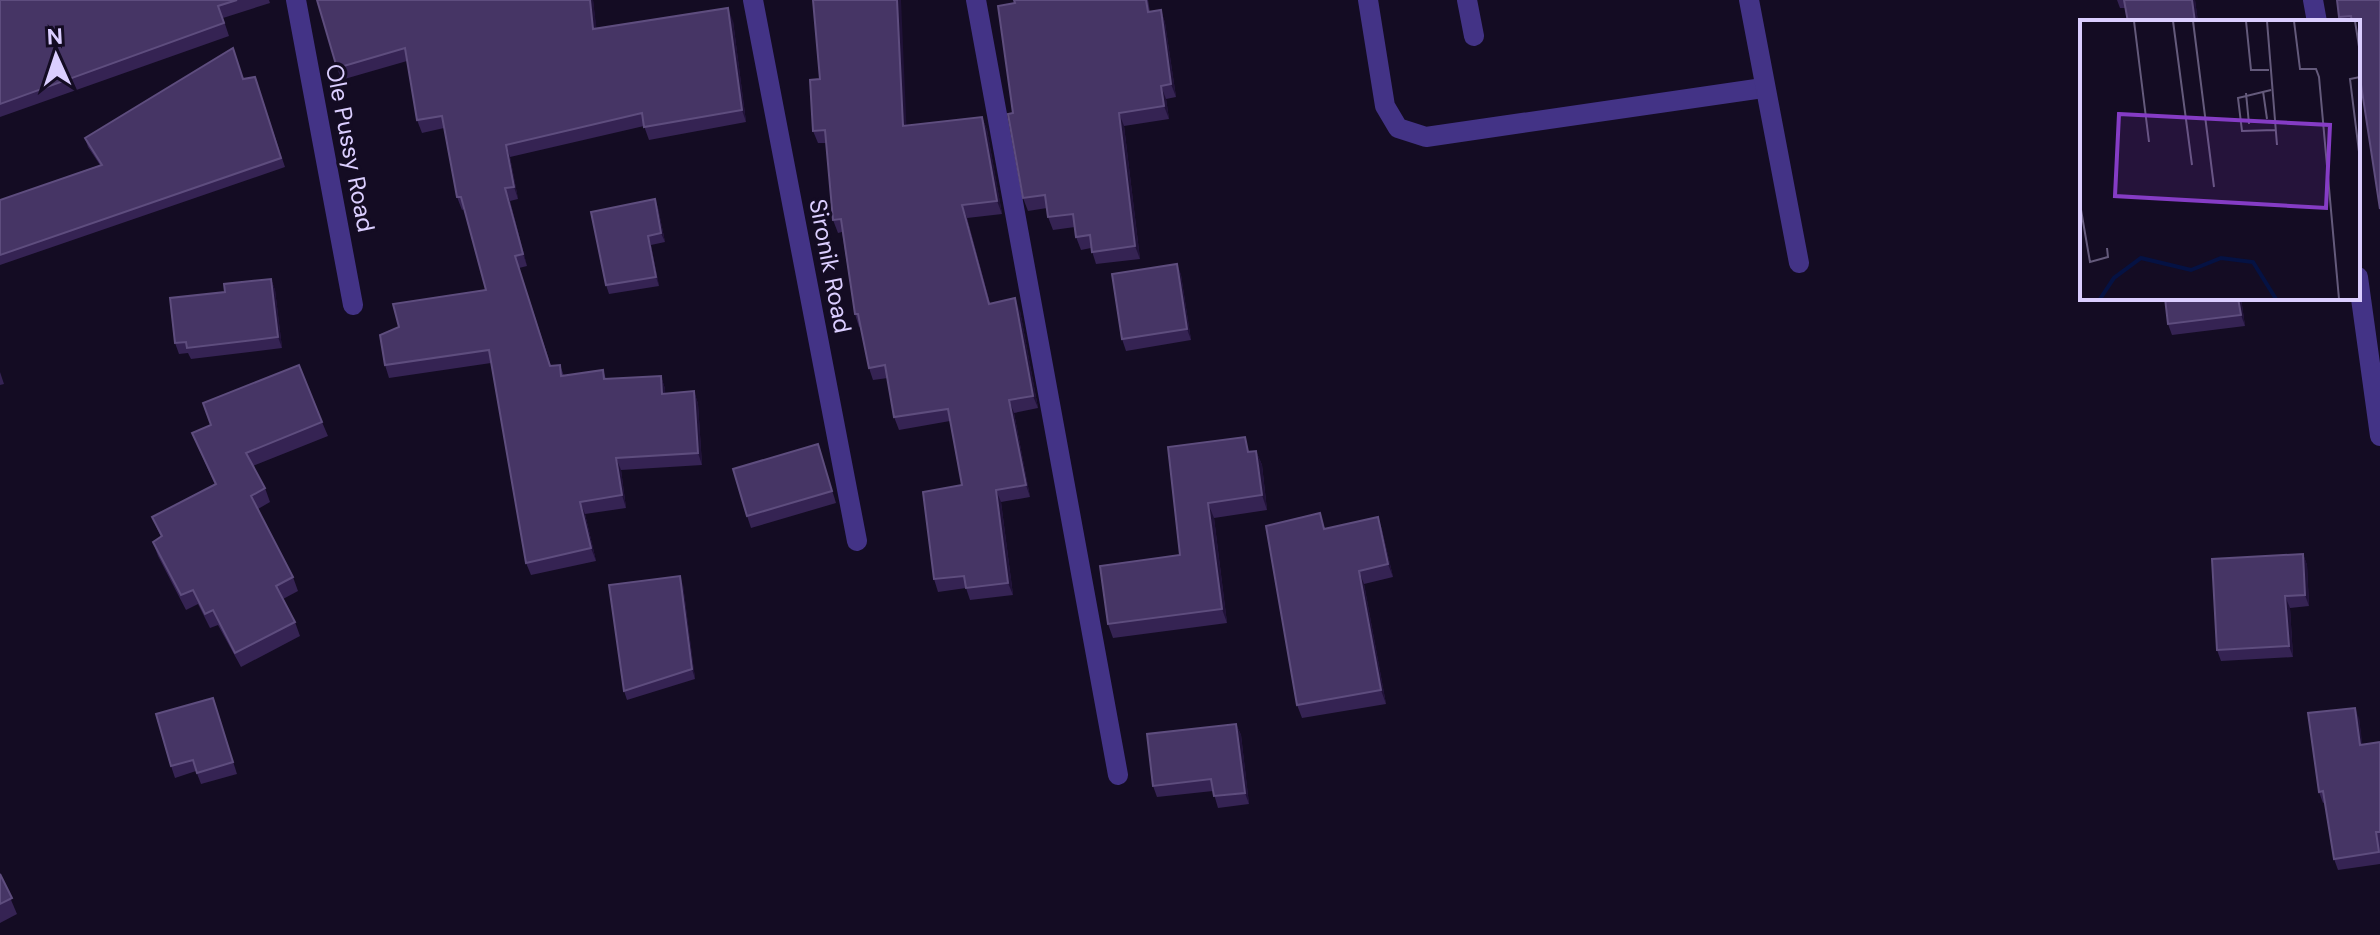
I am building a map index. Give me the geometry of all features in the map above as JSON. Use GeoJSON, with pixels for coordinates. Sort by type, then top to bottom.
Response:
{"type":"FeatureCollection","features":[{"type":"Feature","properties":{"kind":"street","name":"Ole Pussy Road"},"geometry":{"type":"LineString","coordinates":[[296,0],[353,305]]}},
{"type":"Feature","properties":{"kind":"street","name":"Sironik Road"},"geometry":{"type":"LineString","coordinates":[[753,0],[857,541]]}},
{"type":"Feature","properties":{"kind":"street"},"geometry":{"type":"LineString","coordinates":[[976,0],[1118,775]]}},
{"type":"Feature","properties":{"kind":"street"},"geometry":{"type":"LineString","coordinates":[[1368,0],[1385,106],[1398,128],[1426,137],[1763,88]]}},
{"type":"Feature","properties":{"kind":"street"},"geometry":{"type":"LineString","coordinates":[[1467,0],[1474,36]]}},
{"type":"Feature","properties":{"kind":"street"},"geometry":{"type":"LineString","coordinates":[[1749,0],[1763,88],[1799,263]]}},
{"type":"Feature","properties":{"kind":"street"},"geometry":{"type":"LineString","coordinates":[[2313,0],[2317,20]]}},
{"type":"Feature","properties":{"kind":"street"},"geometry":{"type":"LineString","coordinates":[[2360,291],[2380,436]]}},
{"type":"Feature","properties":{"kind":"building"},"geometry":{"type":"Polygon","coordinates":[[[0,0],[237,0],[218,6],[224,23],[0,104],[0,0]]]}},
{"type":"Feature","properties":{"kind":"building"},"geometry":{"type":"Polygon","coordinates":[[[317,0],[590,0],[593,29],[728,8],[742,110],[644,127],[642,113],[506,145],[514,187],[505,188],[523,254],[515,256],[550,366],[560,365],[561,376],[603,370],[604,379],[661,376],[662,394],[694,391],[698,453],[616,458],[622,495],[580,502],[591,548],[526,563],[489,350],[385,365],[380,335],[399,327],[393,304],[486,290],[461,197],[457,197],[442,116],[417,120],[405,48],[337,68],[317,0]]]}},
{"type":"Feature","properties":{"kind":"building"},"geometry":{"type":"Polygon","coordinates":[[[813,0],[897,0],[903,126],[982,117],[997,201],[962,205],[989,304],[1015,298],[1033,396],[1009,400],[1026,485],[996,490],[1008,583],[966,588],[964,576],[934,579],[923,492],[962,485],[948,409],[894,417],[885,365],[869,368],[858,314],[855,314],[841,219],[833,220],[825,130],[813,131],[810,80],[820,79],[813,0]]]}},
{"type":"Feature","properties":{"kind":"building"},"geometry":{"type":"Polygon","coordinates":[[[1014,0],[1146,0],[1148,12],[1161,10],[1171,84],[1161,86],[1164,106],[1119,113],[1135,246],[1092,252],[1090,235],[1076,237],[1073,214],[1048,217],[1045,195],[1023,198],[1008,114],[1013,113],[998,6],[1015,3],[1014,0]]]}},
{"type":"Feature","properties":{"kind":"building"},"geometry":{"type":"Polygon","coordinates":[[[2124,0],[2192,0],[2195,20],[2128,20],[2124,0]]]}},
{"type":"Feature","properties":{"kind":"building"},"geometry":{"type":"Polygon","coordinates":[[[2337,0],[2380,0],[2380,209],[2360,78],[2360,20],[2352,20],[2351,16],[2339,17],[2337,0]]]}},
{"type":"Feature","properties":{"kind":"building"},"geometry":{"type":"Polygon","coordinates":[[[233,48],[243,79],[255,77],[281,158],[0,255],[0,200],[102,165],[85,138],[233,48]]]}},
{"type":"Feature","properties":{"kind":"building"},"geometry":{"type":"Polygon","coordinates":[[[655,199],[661,233],[648,236],[656,277],[606,285],[591,212],[655,199]]]}},
{"type":"Feature","properties":{"kind":"building"},"geometry":{"type":"Polygon","coordinates":[[[1177,264],[1187,329],[1122,339],[1112,274],[1177,264]]]}},
{"type":"Feature","properties":{"kind":"building"},"geometry":{"type":"Polygon","coordinates":[[[271,279],[278,337],[187,348],[186,342],[175,343],[170,298],[225,292],[224,284],[271,279]]]}},
{"type":"Feature","properties":{"kind":"building"},"geometry":{"type":"Polygon","coordinates":[[[2165,300],[2238,300],[2241,315],[2168,324],[2165,300]]]}},
{"type":"Feature","properties":{"kind":"building"},"geometry":{"type":"Polygon","coordinates":[[[299,365],[322,422],[246,453],[265,488],[251,496],[293,577],[276,586],[295,622],[235,653],[213,610],[205,614],[193,590],[181,595],[153,542],[162,536],[152,517],[216,484],[192,433],[211,425],[203,403],[299,365]]]}},
{"type":"Feature","properties":{"kind":"building"},"geometry":{"type":"Polygon","coordinates":[[[1245,437],[1248,452],[1256,451],[1262,495],[1208,503],[1222,609],[1108,624],[1100,566],[1180,555],[1168,447],[1245,437]]]}},
{"type":"Feature","properties":{"kind":"building"},"geometry":{"type":"Polygon","coordinates":[[[818,444],[832,491],[747,516],[733,469],[818,444]]]}},
{"type":"Feature","properties":{"kind":"building"},"geometry":{"type":"Polygon","coordinates":[[[1320,513],[1324,529],[1378,517],[1388,564],[1359,571],[1381,690],[1297,705],[1266,526],[1320,513]]]}},
{"type":"Feature","properties":{"kind":"building"},"geometry":{"type":"Polygon","coordinates":[[[2303,554],[2305,595],[2285,596],[2289,646],[2217,650],[2212,559],[2303,554]]]}},
{"type":"Feature","properties":{"kind":"building"},"geometry":{"type":"Polygon","coordinates":[[[680,576],[692,669],[624,691],[609,585],[680,576]]]}},
{"type":"Feature","properties":{"kind":"building"},"geometry":{"type":"Polygon","coordinates":[[[213,698],[233,762],[197,773],[193,760],[171,766],[156,714],[213,698]]]}},
{"type":"Feature","properties":{"kind":"building"},"geometry":{"type":"Polygon","coordinates":[[[2355,708],[2360,745],[2380,742],[2380,832],[2376,832],[2379,852],[2334,859],[2323,791],[2319,792],[2308,713],[2355,708]]]}},
{"type":"Feature","properties":{"kind":"building"},"geometry":{"type":"Polygon","coordinates":[[[1236,724],[1245,793],[1214,796],[1211,779],[1153,786],[1147,734],[1236,724]]]}},
{"type":"Feature","properties":{"kind":"building"},"geometry":{"type":"Polygon","coordinates":[[[0,874],[12,898],[0,904],[0,874]]]}}]}
